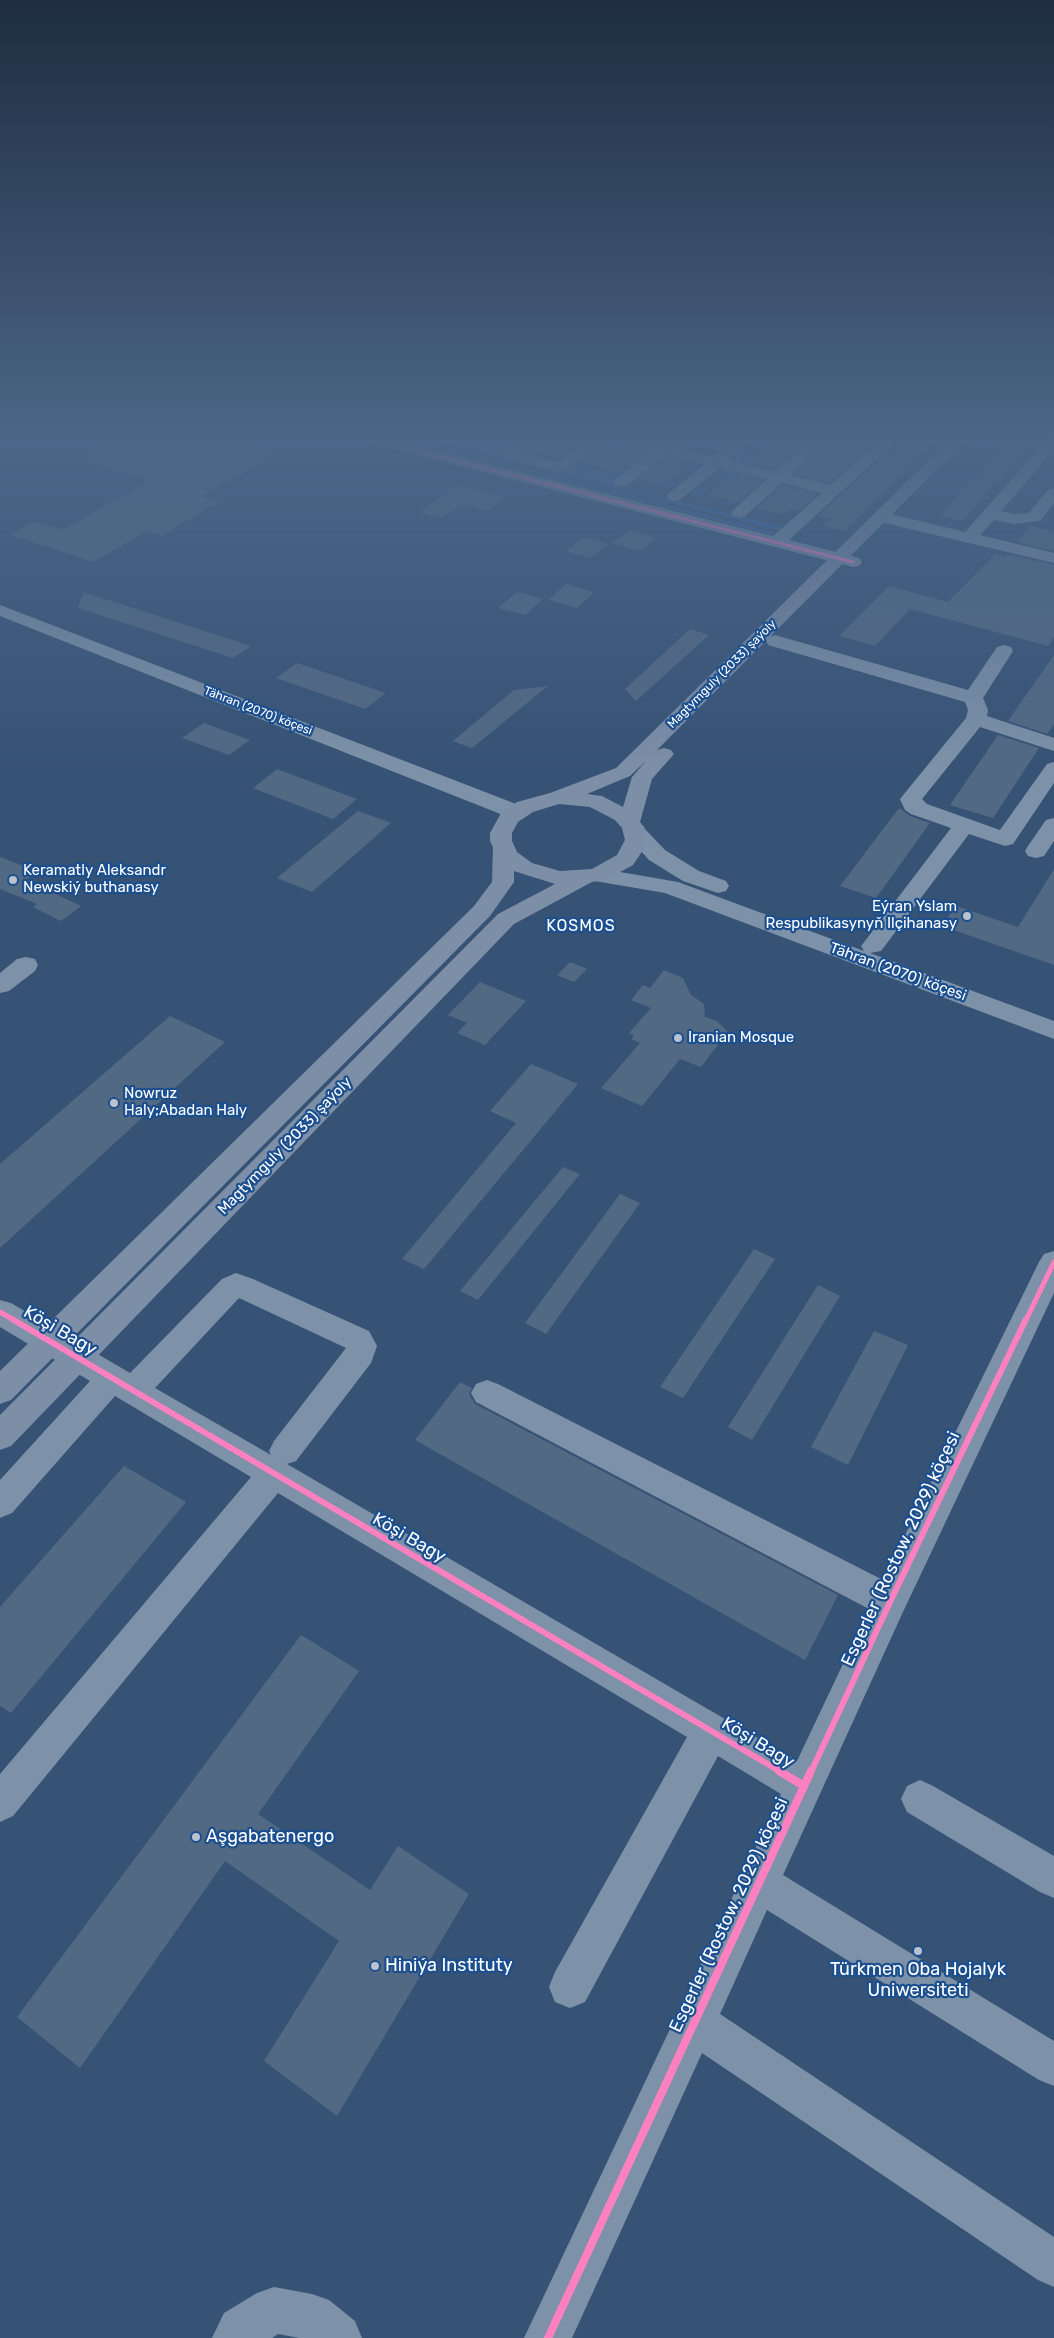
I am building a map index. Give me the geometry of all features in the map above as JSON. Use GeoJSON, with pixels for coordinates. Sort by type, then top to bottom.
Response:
{"type":"FeatureCollection","features":[{"type":"Feature","properties":{"kind":"main road","name":"Magtymguly (2033) şaýoly"},"geometry":{"type":"LineString","coordinates":[[558,798],[623,772],[855,551]]}},
{"type":"Feature","properties":{"kind":"main road","name":"Magtymguly (2033) şaýoly"},"geometry":{"type":"LineString","coordinates":[[632,827],[642,776],[775,641],[846,560]]}},
{"type":"Feature","properties":{"kind":"main road"},"geometry":{"type":"LineString","coordinates":[[558,798],[594,801],[615,810],[632,827],[634,847],[625,860],[591,876],[559,878],[535,873],[515,863],[503,849],[500,833],[503,826],[516,812],[535,803],[558,798]]}},
{"type":"Feature","properties":{"kind":"main road","name":"Magtymguly (2033) şaýoly"},"geometry":{"type":"LineString","coordinates":[[0,1436],[64,1349],[482,911],[503,882],[503,849]]}},
{"type":"Feature","properties":{"kind":"main road","name":"Magtymguly (2033) şaýoly"},"geometry":{"type":"LineString","coordinates":[[0,1391],[64,1349],[506,919],[591,876]]}},
{"type":"Feature","properties":{"kind":"street"},"geometry":{"type":"LineString","coordinates":[[812,551],[846,560]]}},
{"type":"Feature","properties":{"kind":"street"},"geometry":{"type":"LineString","coordinates":[[1025,551],[1054,558]]}},
{"type":"Feature","properties":{"kind":"street","name":"Tähran (2070) köçesi"},"geometry":{"type":"LineString","coordinates":[[0,610],[516,812]]}},
{"type":"Feature","properties":{"kind":"street"},"geometry":{"type":"LineString","coordinates":[[775,641],[973,698]]}},
{"type":"Feature","properties":{"kind":"street"},"geometry":{"type":"LineString","coordinates":[[973,698],[1004,650]]}},
{"type":"Feature","properties":{"kind":"street"},"geometry":{"type":"LineString","coordinates":[[973,698],[978,710],[976,719],[911,799],[913,805],[919,809],[1005,838],[1054,768]]}},
{"type":"Feature","properties":{"kind":"street"},"geometry":{"type":"LineString","coordinates":[[976,719],[1054,745]]}},
{"type":"Feature","properties":{"kind":"street"},"geometry":{"type":"LineString","coordinates":[[1036,852],[1054,824]]}},
{"type":"Feature","properties":{"kind":"street"},"geometry":{"type":"LineString","coordinates":[[873,946],[964,825]]}},
{"type":"Feature","properties":{"kind":"street","name":"Tähran (2070) köçesi"},"geometry":{"type":"LineString","coordinates":[[632,827],[657,855],[691,876],[1054,1013]]}},
{"type":"Feature","properties":{"kind":"street","name":"Tähran (2070) köçesi"},"geometry":{"type":"LineString","coordinates":[[591,876],[670,887],[1054,1030]]}},
{"type":"Feature","properties":{"kind":"street"},"geometry":{"type":"LineString","coordinates":[[0,985],[26,965]]}},
{"type":"Feature","properties":{"kind":"street","name":"Esgerler (Rostow, 2029) köçesi"},"geometry":{"type":"LineString","coordinates":[[548,2338],[890,1602],[1054,1262]]}},
{"type":"Feature","properties":{"kind":"street"},"geometry":{"type":"LineString","coordinates":[[0,1503],[122,1384],[236,1285],[358,1340],[362,1346],[360,1354],[280,1463],[3,1795]]}},
{"type":"Feature","properties":{"kind":"street","name":"Köşi Bagy"},"geometry":{"type":"LineString","coordinates":[[0,1312],[122,1384],[280,1463],[710,1731],[804,1786]]}},
{"type":"Feature","properties":{"kind":"street"},"geometry":{"type":"LineString","coordinates":[[487,1393],[890,1602]]}},
{"type":"Feature","properties":{"kind":"street"},"geometry":{"type":"LineString","coordinates":[[570,1987],[710,1731]]}},
{"type":"Feature","properties":{"kind":"street"},"geometry":{"type":"LineString","coordinates":[[920,1799],[1054,1878]]}},
{"type":"Feature","properties":{"kind":"street"},"geometry":{"type":"LineString","coordinates":[[760,1883],[1054,2065]]}},
{"type":"Feature","properties":{"kind":"street"},"geometry":{"type":"LineString","coordinates":[[694,2022],[1054,2264]]}},
{"type":"Feature","properties":{"kind":"street"},"geometry":{"type":"LineString","coordinates":[[236,2338],[240,2330],[274,2310],[312,2317],[338,2338]]}},
{"type":"Feature","properties":{"kind":"building"},"geometry":{"type":"Polygon","coordinates":[[[61,551],[112,551],[94,562],[61,551]]]}},
{"type":"Feature","properties":{"kind":"building"},"geometry":{"type":"Polygon","coordinates":[[[566,551],[599,551],[590,558],[566,551]]]}},
{"type":"Feature","properties":{"kind":"building"},"geometry":{"type":"Polygon","coordinates":[[[995,554],[1005,557],[1007,554],[1054,565],[1054,637],[1048,646],[910,609],[875,646],[839,636],[889,586],[948,602],[995,554]]]}},
{"type":"Feature","properties":{"kind":"building"},"geometry":{"type":"Polygon","coordinates":[[[566,584],[594,592],[577,608],[548,600],[566,584]]]}},
{"type":"Feature","properties":{"kind":"building"},"geometry":{"type":"Polygon","coordinates":[[[83,592],[251,646],[233,658],[78,608],[83,592]]]}},
{"type":"Feature","properties":{"kind":"building"},"geometry":{"type":"Polygon","coordinates":[[[517,592],[543,599],[525,615],[498,608],[517,592]]]}},
{"type":"Feature","properties":{"kind":"building"},"geometry":{"type":"Polygon","coordinates":[[[690,629],[709,635],[636,701],[625,689],[690,629]]]}},
{"type":"Feature","properties":{"kind":"building"},"geometry":{"type":"Polygon","coordinates":[[[1054,655],[1054,724],[1047,734],[1008,721],[1054,655]]]}},
{"type":"Feature","properties":{"kind":"building"},"geometry":{"type":"Polygon","coordinates":[[[297,663],[386,693],[365,709],[276,678],[297,663]]]}},
{"type":"Feature","properties":{"kind":"building"},"geometry":{"type":"Polygon","coordinates":[[[548,686],[472,748],[453,741],[514,690],[548,686]]]}},
{"type":"Feature","properties":{"kind":"building"},"geometry":{"type":"Polygon","coordinates":[[[204,723],[250,740],[229,755],[182,738],[204,723]]]}},
{"type":"Feature","properties":{"kind":"building"},"geometry":{"type":"Polygon","coordinates":[[[998,735],[1039,748],[993,818],[950,805],[998,735]]]}},
{"type":"Feature","properties":{"kind":"building"},"geometry":{"type":"Polygon","coordinates":[[[277,769],[357,799],[333,819],[253,788],[277,769]]]}},
{"type":"Feature","properties":{"kind":"building"},"geometry":{"type":"Polygon","coordinates":[[[899,808],[910,816],[930,823],[876,898],[840,886],[899,808]]]}},
{"type":"Feature","properties":{"kind":"building"},"geometry":{"type":"Polygon","coordinates":[[[358,811],[391,823],[312,892],[277,878],[358,811]]]}},
{"type":"Feature","properties":{"kind":"building"},"geometry":{"type":"Polygon","coordinates":[[[0,857],[37,871],[26,880],[81,906],[61,921],[33,907],[37,904],[0,889],[0,857]]]}},
{"type":"Feature","properties":{"kind":"building","name":"Eýran Yslam Respublikasynyň Ilçihanasy"},"geometry":{"type":"Polygon","coordinates":[[[1054,869],[1054,965],[942,926],[956,906],[1018,927],[1054,869]]]}},
{"type":"Feature","properties":{"kind":"building"},"geometry":{"type":"Polygon","coordinates":[[[570,962],[587,969],[574,982],[557,975],[570,962]]]}},
{"type":"Feature","properties":{"kind":"building","name":"Iranian Mosque"},"geometry":{"type":"Polygon","coordinates":[[[664,970],[683,978],[691,995],[704,1004],[705,1017],[717,1021],[728,1032],[701,1067],[680,1059],[642,1106],[601,1088],[640,1043],[631,1039],[634,1036],[629,1033],[651,1008],[631,1000],[643,985],[650,988],[664,970]]]}},
{"type":"Feature","properties":{"kind":"building"},"geometry":{"type":"Polygon","coordinates":[[[480,982],[526,1001],[485,1045],[457,1033],[467,1023],[448,1015],[480,982]]]}},
{"type":"Feature","properties":{"kind":"building","name":"Nowruz Haly;Abadan Haly"},"geometry":{"type":"Polygon","coordinates":[[[170,1016],[225,1042],[0,1248],[0,1164],[170,1016]]]}},
{"type":"Feature","properties":{"kind":"building"},"geometry":{"type":"Polygon","coordinates":[[[531,1064],[578,1084],[424,1269],[402,1259],[516,1123],[490,1111],[531,1064]]]}},
{"type":"Feature","properties":{"kind":"building"},"geometry":{"type":"Polygon","coordinates":[[[563,1167],[580,1174],[478,1300],[460,1291],[563,1167]]]}},
{"type":"Feature","properties":{"kind":"building"},"geometry":{"type":"Polygon","coordinates":[[[620,1194],[640,1203],[546,1334],[525,1323],[620,1194]]]}},
{"type":"Feature","properties":{"kind":"building"},"geometry":{"type":"Polygon","coordinates":[[[754,1249],[775,1259],[683,1398],[660,1387],[754,1249]]]}},
{"type":"Feature","properties":{"kind":"building"},"geometry":{"type":"Polygon","coordinates":[[[818,1285],[840,1296],[752,1440],[728,1427],[818,1285]]]}},
{"type":"Feature","properties":{"kind":"building"},"geometry":{"type":"Polygon","coordinates":[[[874,1331],[908,1345],[848,1465],[811,1447],[874,1331]]]}},
{"type":"Feature","properties":{"kind":"building"},"geometry":{"type":"Polygon","coordinates":[[[460,1382],[472,1388],[469,1394],[475,1404],[838,1595],[805,1660],[415,1440],[460,1382]]]}},
{"type":"Feature","properties":{"kind":"building"},"geometry":{"type":"Polygon","coordinates":[[[124,1466],[186,1502],[11,1713],[0,1706],[0,1607],[124,1466]]]}},
{"type":"Feature","properties":{"kind":"building"},"geometry":{"type":"Polygon","coordinates":[[[301,1635],[359,1671],[258,1814],[370,1890],[398,1846],[469,1894],[337,2116],[264,2061],[339,1941],[225,1861],[80,2068],[17,2017],[301,1635]]]}},
{"type":"Feature","properties":{"kind":"cycle path"},"geometry":{"type":"LineString","coordinates":[[810,551],[853,562]]}},
{"type":"Feature","properties":{"kind":"cycle path"},"geometry":{"type":"LineString","coordinates":[[548,2338],[890,1602],[1054,1262]]}},
{"type":"Feature","properties":{"kind":"cycle path"},"geometry":{"type":"LineString","coordinates":[[0,1312],[804,1786]]}},
{"type":"Feature","properties":{"kind":"place","name":"Keramatly Aleksandr Newskiý buthanasy"},"geometry":{"type":"Point","coordinates":[13,880]}},
{"type":"Feature","properties":{"kind":"place","name":"Eýran Yslam Respublikasynyň Ilçihanasy"},"geometry":{"type":"Point","coordinates":[967,916]}},
{"type":"Feature","properties":{"kind":"place","name":"Iranian Mosque"},"geometry":{"type":"Point","coordinates":[678,1038]}},
{"type":"Feature","properties":{"kind":"place","name":"Nowruz Haly;Abadan Haly"},"geometry":{"type":"Point","coordinates":[114,1103]}},
{"type":"Feature","properties":{"kind":"place","name":"Aşgabatenergo"},"geometry":{"type":"Point","coordinates":[196,1837]}},
{"type":"Feature","properties":{"kind":"place","name":"Türkmen Oba Hojalyk Uniwersiteti"},"geometry":{"type":"Point","coordinates":[918,1951]}},
{"type":"Feature","properties":{"kind":"place","name":"Hiniýa Instituty"},"geometry":{"type":"Point","coordinates":[375,1966]}},
{"type":"Feature","properties":{"kind":"district","name":"KOSMOS"},"geometry":{"type":"Point","coordinates":[581,926]}}]}
